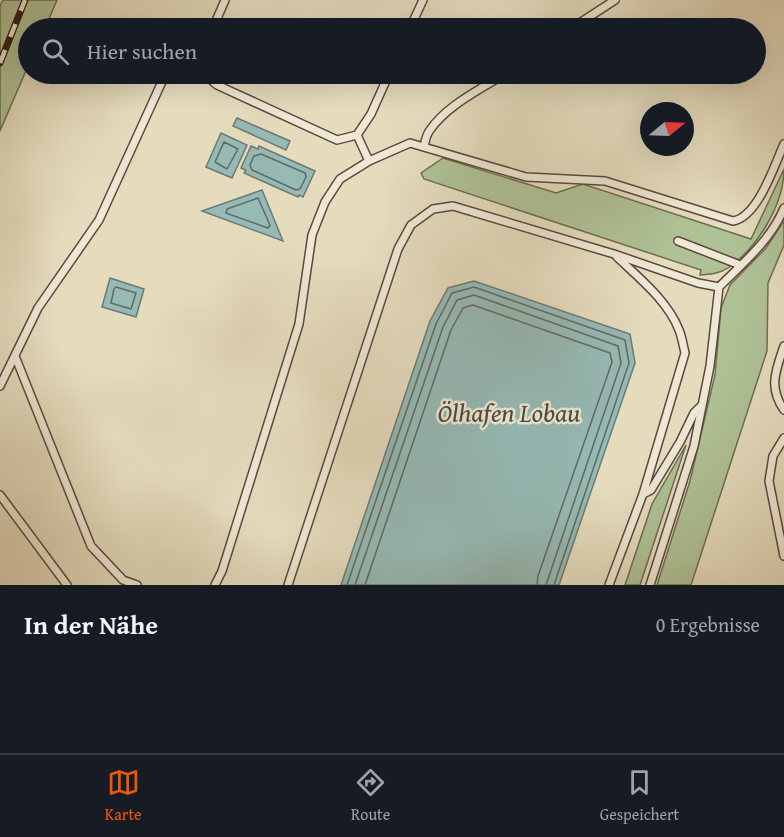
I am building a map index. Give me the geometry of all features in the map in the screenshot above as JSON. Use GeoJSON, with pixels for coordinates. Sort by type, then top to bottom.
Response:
{"type":"FeatureCollection","features":[{"type":"Feature","properties":{"kind":"lane"},"geometry":{"type":"LineString","coordinates":[[217,18],[225,0]]}},
{"type":"Feature","properties":{"kind":"lane"},"geometry":{"type":"LineString","coordinates":[[415,18],[423,0]]}},
{"type":"Feature","properties":{"kind":"lane"},"geometry":{"type":"LineString","coordinates":[[587,18],[615,0]]}},
{"type":"Feature","properties":{"kind":"lane"},"geometry":{"type":"LineString","coordinates":[[0,386],[38,308],[99,220],[161,84]]}},
{"type":"Feature","properties":{"kind":"lane"},"geometry":{"type":"LineString","coordinates":[[216,84],[338,140],[357,135],[371,114],[384,84]]}},
{"type":"Feature","properties":{"kind":"lane"},"geometry":{"type":"LineString","coordinates":[[424,147],[428,132],[437,121],[489,84]]}},
{"type":"Feature","properties":{"kind":"lane"},"geometry":{"type":"LineString","coordinates":[[357,135],[369,161]]}},
{"type":"Feature","properties":{"kind":"lane"},"geometry":{"type":"LineString","coordinates":[[215,585],[222,571],[299,324],[312,235],[325,202],[340,179],[369,161],[410,144],[526,177],[605,181],[733,221],[741,220],[748,215],[755,205],[784,144]]}},
{"type":"Feature","properties":{"kind":"lane"},"geometry":{"type":"LineString","coordinates":[[288,585],[398,249],[411,225],[433,208],[453,206],[614,254],[698,283],[719,287]]}},
{"type":"Feature","properties":{"kind":"lane"},"geometry":{"type":"LineString","coordinates":[[650,585],[694,446],[710,366],[719,287],[763,243],[779,220],[784,208]]}},
{"type":"Feature","properties":{"kind":"lane"},"geometry":{"type":"LineString","coordinates":[[678,241],[740,265]]}},
{"type":"Feature","properties":{"kind":"lane"},"geometry":{"type":"LineString","coordinates":[[609,585],[643,494],[685,353],[680,331],[672,315],[644,282],[614,254]]}},
{"type":"Feature","properties":{"kind":"lane"},"geometry":{"type":"LineString","coordinates":[[784,346],[773,380],[779,403],[784,410]]}},
{"type":"Feature","properties":{"kind":"lane"},"geometry":{"type":"LineString","coordinates":[[15,356],[91,546],[123,580],[137,585]]}},
{"type":"Feature","properties":{"kind":"lane"},"geometry":{"type":"LineString","coordinates":[[643,494],[651,490],[681,442],[694,413],[703,404]]}},
{"type":"Feature","properties":{"kind":"lane"},"geometry":{"type":"LineString","coordinates":[[784,438],[772,456],[769,481],[784,556]]}},
{"type":"Feature","properties":{"kind":"lane"},"geometry":{"type":"LineString","coordinates":[[0,495],[67,585]]}},
{"type":"Feature","properties":{"kind":"green space"},"geometry":{"type":"Polygon","coordinates":[[[3,0],[57,0],[49,18],[18,18],[18,84],[20,84],[0,131],[0,6],[3,0]]]}},
{"type":"Feature","properties":{"kind":"green space"},"geometry":{"type":"Polygon","coordinates":[[[443,158],[556,193],[583,184],[751,239],[784,169],[783,183],[774,211],[749,249],[728,268],[718,273],[700,275],[701,270],[424,179],[421,173],[443,158]]]}},
{"type":"Feature","properties":{"kind":"green space"},"geometry":{"type":"Polygon","coordinates":[[[784,221],[784,245],[768,283],[767,351],[691,585],[657,585],[690,481],[715,375],[721,308],[730,285],[766,248],[784,221]]]}},
{"type":"Feature","properties":{"kind":"green space"},"geometry":{"type":"Polygon","coordinates":[[[686,445],[640,585],[625,585],[652,504],[686,445]]]}},
{"type":"Feature","properties":{"kind":"water"},"geometry":{"type":"Polygon","coordinates":[[[237,118],[290,141],[286,150],[233,126],[237,118]]]}},
{"type":"Feature","properties":{"kind":"water"},"geometry":{"type":"Polygon","coordinates":[[[221,133],[247,145],[232,178],[206,167],[221,133]]]}},
{"type":"Feature","properties":{"kind":"water"},"geometry":{"type":"Polygon","coordinates":[[[251,146],[258,149],[259,146],[315,171],[303,197],[299,195],[298,197],[244,173],[246,170],[241,168],[251,146]]]}},
{"type":"Feature","properties":{"kind":"water"},"geometry":{"type":"Polygon","coordinates":[[[262,190],[283,241],[202,211],[262,190]]]}},
{"type":"Feature","properties":{"kind":"water"},"geometry":{"type":"Polygon","coordinates":[[[110,278],[144,289],[136,317],[102,307],[110,278]]]}},
{"type":"Feature","properties":{"kind":"water","name":"Ölhafen Lobau"},"geometry":{"type":"Polygon","coordinates":[[[474,281],[630,334],[635,363],[559,585],[341,585],[430,321],[448,288],[474,281]]]}},
{"type":"Feature","properties":{"kind":"railway"},"geometry":{"type":"LineString","coordinates":[[0,63],[25,0]]}}]}
